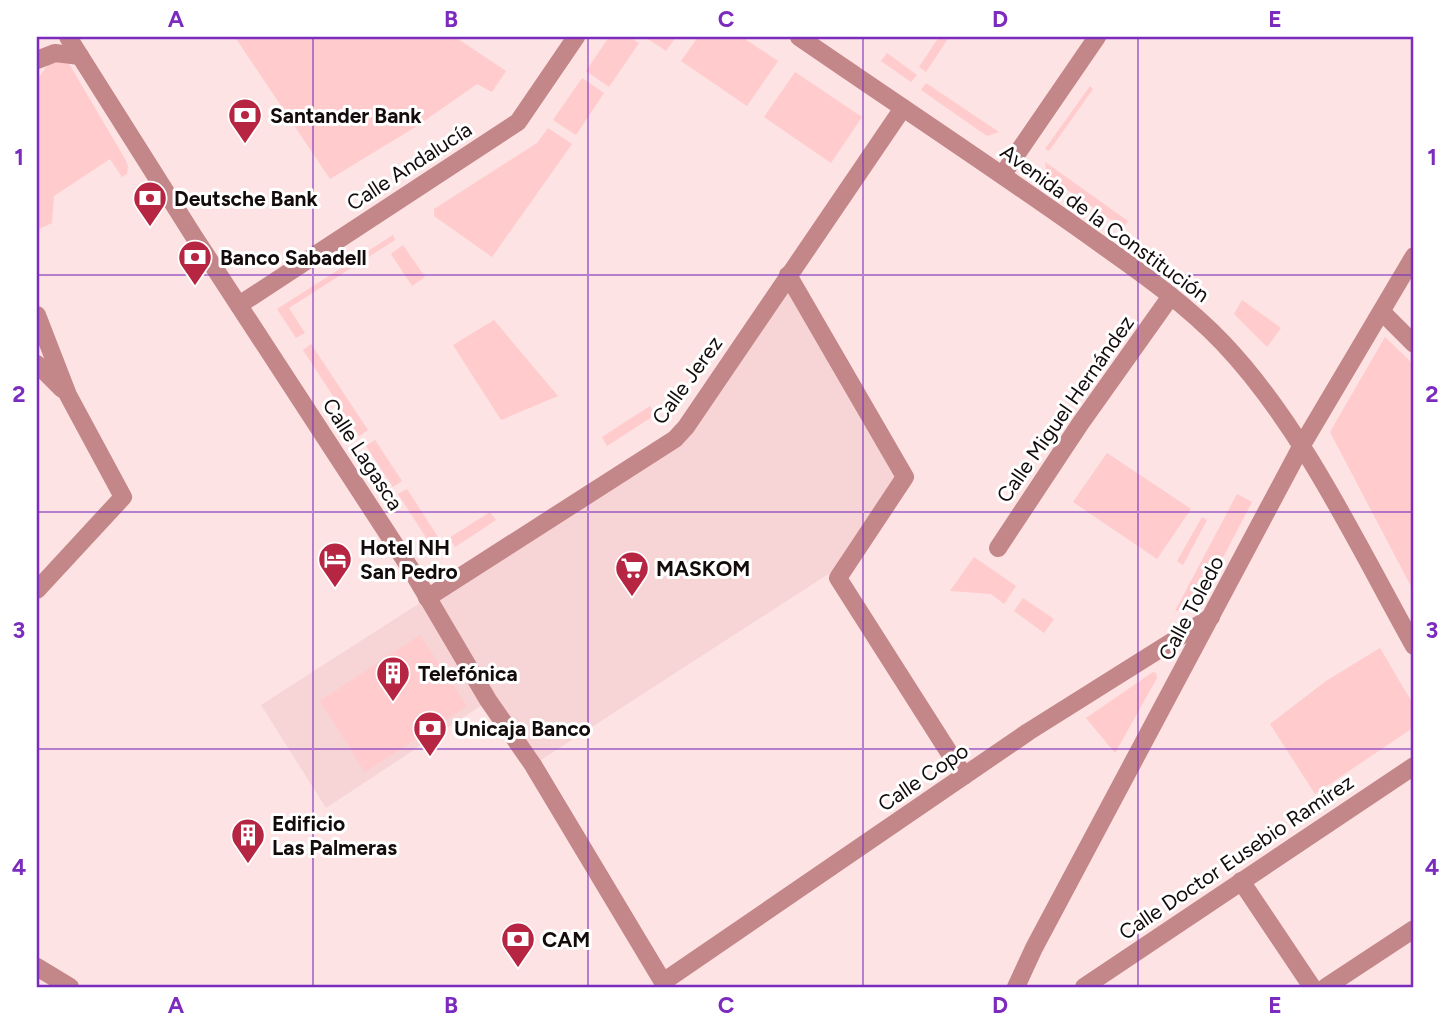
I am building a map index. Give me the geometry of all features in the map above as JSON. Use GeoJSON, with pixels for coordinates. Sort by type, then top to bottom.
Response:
{"type":"FeatureCollection","features":[{"type":"Feature","properties":{"kind":"street","name":"Calle Lagasca"},"geometry":{"type":"LineString","coordinates":[[68,37],[428,598],[488,701],[540,776],[665,984]]}},
{"type":"Feature","properties":{"kind":"street","name":"Calle Andalucía"},"geometry":{"type":"LineString","coordinates":[[239,305],[518,122],[576,37]]}},
{"type":"Feature","properties":{"kind":"street","name":"Avenida de la Constitución"},"geometry":{"type":"LineString","coordinates":[[799,37],[1003,174],[1171,296],[1222,342],[1248,372],[1302,445],[1414,646]]}},
{"type":"Feature","properties":{"kind":"street"},"geometry":{"type":"LineString","coordinates":[[1003,174],[1097,37]]}},
{"type":"Feature","properties":{"kind":"street"},"geometry":{"type":"LineString","coordinates":[[37,60],[55,53],[80,56]]}},
{"type":"Feature","properties":{"kind":"street","name":"Calle Jerez"},"geometry":{"type":"LineString","coordinates":[[428,598],[675,439],[686,427],[903,108]]}},
{"type":"Feature","properties":{"kind":"street","name":"Calle Toledo"},"geometry":{"type":"LineString","coordinates":[[1016,987],[1034,948],[1302,445],[1414,256]]}},
{"type":"Feature","properties":{"kind":"street"},"geometry":{"type":"LineString","coordinates":[[788,275],[905,477],[838,578],[964,776]]}},
{"type":"Feature","properties":{"kind":"street","name":"Calle Miguel Hernández"},"geometry":{"type":"LineString","coordinates":[[998,548],[1080,424],[1171,296]]}},
{"type":"Feature","properties":{"kind":"street"},"geometry":{"type":"LineString","coordinates":[[1382,312],[1414,344]]}},
{"type":"Feature","properties":{"kind":"street"},"geometry":{"type":"LineString","coordinates":[[37,315],[68,395],[123,497],[37,590]]}},
{"type":"Feature","properties":{"kind":"street"},"geometry":{"type":"LineString","coordinates":[[37,365],[68,395]]}},
{"type":"Feature","properties":{"kind":"street","name":"Calle Copo"},"geometry":{"type":"LineString","coordinates":[[665,984],[1028,732],[1213,616]]}},
{"type":"Feature","properties":{"kind":"street","name":"Calle Doctor Eusebio Ramírez"},"geometry":{"type":"LineString","coordinates":[[1084,987],[1414,765]]}},
{"type":"Feature","properties":{"kind":"street"},"geometry":{"type":"LineString","coordinates":[[1241,881],[1312,987]]}},
{"type":"Feature","properties":{"kind":"street"},"geometry":{"type":"LineString","coordinates":[[1326,987],[1414,929]]}},
{"type":"Feature","properties":{"kind":"street"},"geometry":{"type":"LineString","coordinates":[[37,967],[70,987]]}},
{"type":"Feature","properties":{"kind":"shaded area"},"geometry":{"type":"Polygon","coordinates":[[[235,37],[455,37],[506,71],[492,92],[477,84],[417,126],[330,179],[235,37]]]}},
{"type":"Feature","properties":{"kind":"shaded area"},"geometry":{"type":"Polygon","coordinates":[[[609,37],[629,37],[639,43],[609,87],[586,71],[609,37]]]}},
{"type":"Feature","properties":{"kind":"shaded area"},"geometry":{"type":"Polygon","coordinates":[[[645,37],[676,37],[666,51],[645,37]]]}},
{"type":"Feature","properties":{"kind":"shaded area"},"geometry":{"type":"Polygon","coordinates":[[[698,37],[742,37],[778,61],[747,106],[681,61],[698,37]]]}},
{"type":"Feature","properties":{"kind":"shaded area"},"geometry":{"type":"Polygon","coordinates":[[[939,37],[949,37],[926,72],[919,67],[939,37]]]}},
{"type":"Feature","properties":{"kind":"shaded area"},"geometry":{"type":"Polygon","coordinates":[[[887,53],[917,75],[911,82],[881,61],[887,53]]]}},
{"type":"Feature","properties":{"kind":"shaded area"},"geometry":{"type":"Polygon","coordinates":[[[68,62],[125,159],[127,174],[122,177],[110,159],[54,196],[52,223],[37,230],[37,80],[49,63],[68,62]]]}},
{"type":"Feature","properties":{"kind":"shaded area"},"geometry":{"type":"Polygon","coordinates":[[[795,72],[862,117],[831,163],[764,117],[795,72]]]}},
{"type":"Feature","properties":{"kind":"shaded area"},"geometry":{"type":"Polygon","coordinates":[[[582,78],[604,93],[576,135],[553,120],[582,78]]]}},
{"type":"Feature","properties":{"kind":"shaded area"},"geometry":{"type":"Polygon","coordinates":[[[926,83],[999,132],[987,136],[921,90],[926,83]]]}},
{"type":"Feature","properties":{"kind":"shaded area"},"geometry":{"type":"Polygon","coordinates":[[[1090,86],[1093,89],[1049,151],[1045,149],[1090,86]]]}},
{"type":"Feature","properties":{"kind":"shaded area"},"geometry":{"type":"Polygon","coordinates":[[[548,128],[572,144],[492,257],[434,216],[434,209],[537,143],[548,128]]]}},
{"type":"Feature","properties":{"kind":"shaded area"},"geometry":{"type":"Polygon","coordinates":[[[1045,162],[1128,221],[1123,228],[1047,176],[1045,162]]]}},
{"type":"Feature","properties":{"kind":"shaded area"},"geometry":{"type":"Polygon","coordinates":[[[393,235],[395,240],[289,308],[305,333],[296,338],[277,309],[393,235]]]}},
{"type":"Feature","properties":{"kind":"shaded area"},"geometry":{"type":"Polygon","coordinates":[[[403,245],[425,277],[412,286],[391,254],[403,245]]]}},
{"type":"Feature","properties":{"kind":"shaded area"},"geometry":{"type":"Polygon","coordinates":[[[788,275],[905,477],[850,560],[533,765],[488,701],[326,808],[261,705],[675,439],[788,275]]]}},
{"type":"Feature","properties":{"kind":"shaded area"},"geometry":{"type":"Polygon","coordinates":[[[1242,300],[1281,328],[1267,347],[1234,314],[1242,300]]]}},
{"type":"Feature","properties":{"kind":"shaded area"},"geometry":{"type":"Polygon","coordinates":[[[494,320],[558,396],[501,420],[453,345],[494,320]]]}},
{"type":"Feature","properties":{"kind":"shaded area"},"geometry":{"type":"Polygon","coordinates":[[[1385,337],[1414,365],[1414,592],[1330,432],[1385,337]]]}},
{"type":"Feature","properties":{"kind":"shaded area"},"geometry":{"type":"Polygon","coordinates":[[[311,344],[368,430],[359,436],[303,350],[311,344]]]}},
{"type":"Feature","properties":{"kind":"shaded area"},"geometry":{"type":"Polygon","coordinates":[[[650,406],[655,415],[607,446],[602,437],[650,406]]]}},
{"type":"Feature","properties":{"kind":"shaded area"},"geometry":{"type":"Polygon","coordinates":[[[375,440],[402,481],[393,487],[366,446],[375,440]]]}},
{"type":"Feature","properties":{"kind":"shaded area"},"geometry":{"type":"Polygon","coordinates":[[[1107,453],[1191,509],[1157,559],[1073,502],[1107,453]]]}},
{"type":"Feature","properties":{"kind":"shaded area"},"geometry":{"type":"Polygon","coordinates":[[[407,489],[447,551],[438,556],[398,494],[407,489]]]}},
{"type":"Feature","properties":{"kind":"shaded area"},"geometry":{"type":"Polygon","coordinates":[[[1237,494],[1252,502],[1199,603],[1193,608],[1175,611],[1237,494]]]}},
{"type":"Feature","properties":{"kind":"shaded area"},"geometry":{"type":"Polygon","coordinates":[[[490,512],[496,520],[455,547],[449,538],[490,512]]]}},
{"type":"Feature","properties":{"kind":"shaded area"},"geometry":{"type":"Polygon","coordinates":[[[1202,517],[1207,520],[1183,565],[1177,561],[1202,517]]]}},
{"type":"Feature","properties":{"kind":"shaded area"},"geometry":{"type":"Polygon","coordinates":[[[974,557],[1016,586],[1004,604],[991,594],[950,591],[974,557]]]}},
{"type":"Feature","properties":{"kind":"shaded area"},"geometry":{"type":"Polygon","coordinates":[[[1023,598],[1054,619],[1044,633],[1014,611],[1023,598]]]}},
{"type":"Feature","properties":{"kind":"shaded area","name":"Telefónica"},"geometry":{"type":"Polygon","coordinates":[[[420,635],[467,706],[365,772],[320,701],[420,635]]]}},
{"type":"Feature","properties":{"kind":"shaded area"},"geometry":{"type":"Polygon","coordinates":[[[1380,648],[1414,706],[1414,727],[1315,794],[1270,724],[1326,681],[1380,648]]]}},
{"type":"Feature","properties":{"kind":"shaded area"},"geometry":{"type":"Polygon","coordinates":[[[1153,672],[1157,678],[1115,753],[1086,718],[1153,672]]]}},
{"type":"Feature","properties":{"kind":"place","name":"Santander Bank"},"geometry":{"type":"Point","coordinates":[245,145]}},
{"type":"Feature","properties":{"kind":"place","name":"Deutsche Bank"},"geometry":{"type":"Point","coordinates":[150,228]}},
{"type":"Feature","properties":{"kind":"place","name":"Banco Sabadell"},"geometry":{"type":"Point","coordinates":[195,287]}},
{"type":"Feature","properties":{"kind":"place","name":"Hotel NH San Pedro"},"geometry":{"type":"Point","coordinates":[335,589]}},
{"type":"Feature","properties":{"kind":"place","name":"MASKOM"},"geometry":{"type":"Point","coordinates":[632,598]}},
{"type":"Feature","properties":{"kind":"place","name":"Telefónica"},"geometry":{"type":"Point","coordinates":[393,703]}},
{"type":"Feature","properties":{"kind":"place","name":"Unicaja Banco"},"geometry":{"type":"Point","coordinates":[430,758]}},
{"type":"Feature","properties":{"kind":"place","name":"Edificio Las Palmeras"},"geometry":{"type":"Point","coordinates":[248,865]}},
{"type":"Feature","properties":{"kind":"place","name":"CAM"},"geometry":{"type":"Point","coordinates":[518,969]}}]}
